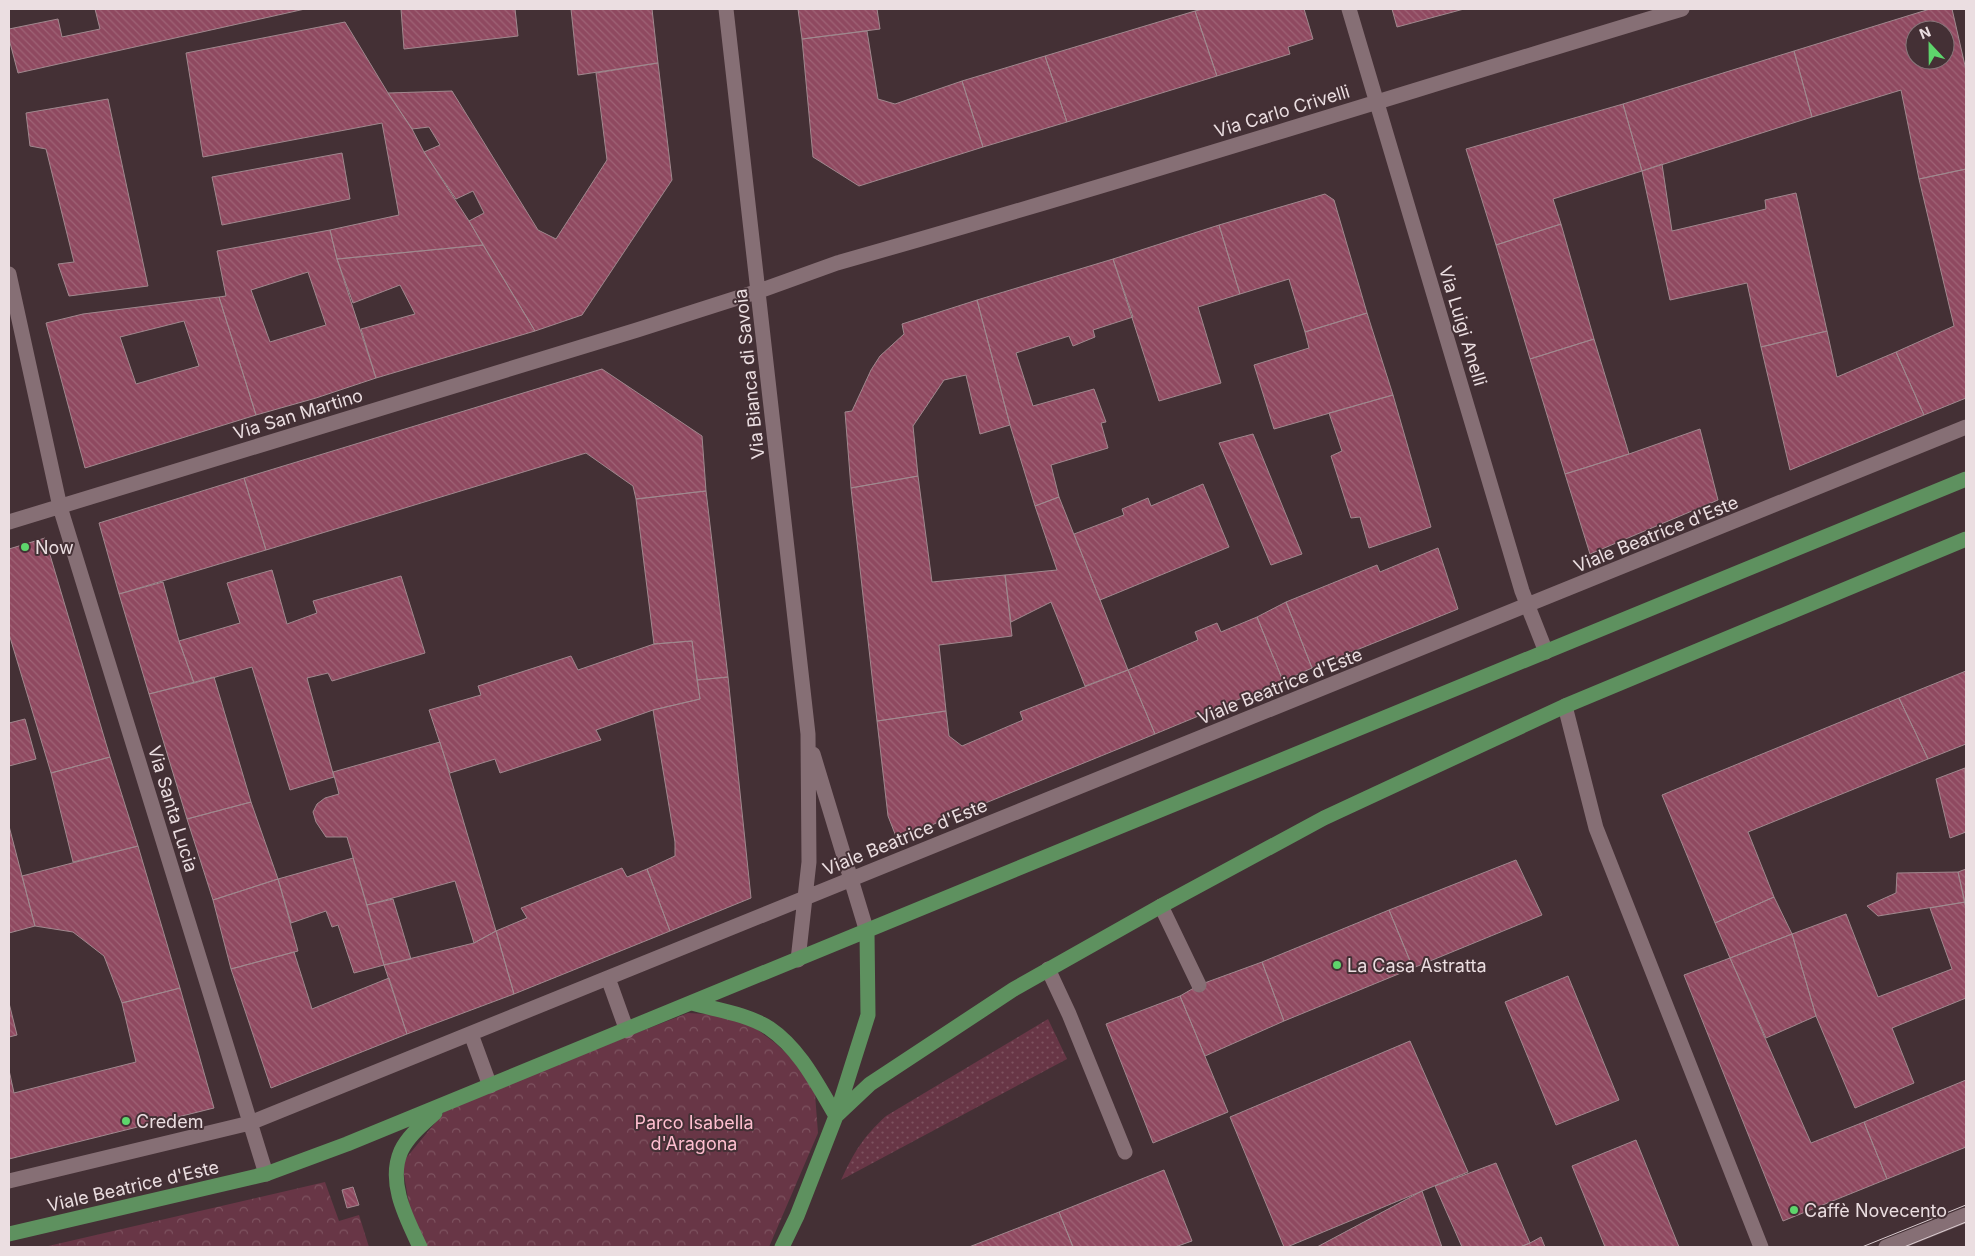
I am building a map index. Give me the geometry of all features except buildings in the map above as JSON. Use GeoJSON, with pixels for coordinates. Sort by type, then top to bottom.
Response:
{"type":"FeatureCollection","features":[{"type":"Feature","properties":{"kind":"main road","name":"Viale Beatrice d'Este"},"geometry":{"type":"LineString","coordinates":[[9,1234],[266,1174],[441,1107],[1966,479]]}},
{"type":"Feature","properties":{"kind":"main road"},"geometry":{"type":"LineString","coordinates":[[836,1116],[870,1084],[1014,989],[1161,906],[1324,818],[1565,706],[1966,539]]}},
{"type":"Feature","properties":{"kind":"main road"},"geometry":{"type":"LineString","coordinates":[[782,1247],[797,1216],[836,1116],[868,1015],[867,932]]}},
{"type":"Feature","properties":{"kind":"main road"},"geometry":{"type":"LineString","coordinates":[[692,1004],[742,1017],[768,1028],[791,1046],[812,1075],[836,1116]]}},
{"type":"Feature","properties":{"kind":"main road"},"geometry":{"type":"LineString","coordinates":[[420,1247],[404,1212],[396,1178],[401,1151],[414,1134],[441,1107]]}},
{"type":"Feature","properties":{"kind":"street","name":"Via Bianca di Savoia"},"geometry":{"type":"LineString","coordinates":[[726,9],[808,734],[809,862],[798,960]]}},
{"type":"Feature","properties":{"kind":"street","name":"Via Luigi Anelli"},"geometry":{"type":"LineString","coordinates":[[1349,9],[1527,606],[1546,652]]}},
{"type":"Feature","properties":{"kind":"street","name":"Via Carlo Crivelli"},"geometry":{"type":"LineString","coordinates":[[759,291],[837,263],[1337,115],[1377,101],[1682,9]]}},
{"type":"Feature","properties":{"kind":"street","name":"Via Santa Lucia"},"geometry":{"type":"LineString","coordinates":[[9,274],[60,507],[250,1123]]}},
{"type":"Feature","properties":{"kind":"street","name":"Via San Martino"},"geometry":{"type":"LineString","coordinates":[[9,522],[759,291]]}},
{"type":"Feature","properties":{"kind":"street","name":"Viale Beatrice d'Este"},"geometry":{"type":"LineString","coordinates":[[9,1181],[250,1123],[1966,427]]}},
{"type":"Feature","properties":{"kind":"street"},"geometry":{"type":"LineString","coordinates":[[1565,706],[1596,828],[1761,1247]]}},
{"type":"Feature","properties":{"kind":"street","name":"Via Bianca di Savoia"},"geometry":{"type":"LineString","coordinates":[[808,734],[867,932]]}},
{"type":"Feature","properties":{"kind":"street"},"geometry":{"type":"LineString","coordinates":[[1161,906],[1199,985]]}},
{"type":"Feature","properties":{"kind":"street"},"geometry":{"type":"LineString","coordinates":[[1048,969],[1069,1014],[1125,1152]]}},
{"type":"Feature","properties":{"kind":"street"},"geometry":{"type":"LineString","coordinates":[[608,978],[627,1031]]}},
{"type":"Feature","properties":{"kind":"street"},"geometry":{"type":"LineString","coordinates":[[471,1034],[490,1086]]}},
{"type":"Feature","properties":{"kind":"street"},"geometry":{"type":"LineString","coordinates":[[250,1123],[266,1174]]}},
{"type":"Feature","properties":{"kind":"street"},"geometry":{"type":"LineString","coordinates":[[1886,1247],[1966,1215]]}},
{"type":"Feature","properties":{"kind":"green space","name":"Parco Isabella d'Aragona"},"geometry":{"type":"Polygon","coordinates":[[[688,1013],[724,1015],[751,1025],[774,1042],[798,1064],[815,1094],[818,1133],[769,1247],[426,1247],[411,1216],[402,1163],[449,1106],[688,1013]]]}},
{"type":"Feature","properties":{"kind":"green space"},"geometry":{"type":"Polygon","coordinates":[[[1048,1019],[1067,1059],[841,1180],[860,1145],[886,1116],[1048,1019]]]}},
{"type":"Feature","properties":{"kind":"green space"},"geometry":{"type":"Polygon","coordinates":[[[325,1182],[339,1221],[359,1215],[369,1247],[44,1247],[325,1182]]]}},
{"type":"Feature","properties":{"kind":"tram line"},"geometry":{"type":"LineString","coordinates":[[1862,1247],[1966,1205]]}},
{"type":"Feature","properties":{"kind":"tram line"},"geometry":{"type":"LineString","coordinates":[[1904,1247],[1966,1222]]}},
{"type":"Feature","properties":{"kind":"place","name":"Now"},"geometry":{"type":"Point","coordinates":[25,547]}},
{"type":"Feature","properties":{"kind":"place","name":"La Casa Astratta"},"geometry":{"type":"Point","coordinates":[1337,965]}},
{"type":"Feature","properties":{"kind":"place","name":"Credem"},"geometry":{"type":"Point","coordinates":[126,1121]}},
{"type":"Feature","properties":{"kind":"place","name":"Caffè Novecento"},"geometry":{"type":"Point","coordinates":[1794,1210]}}]}
